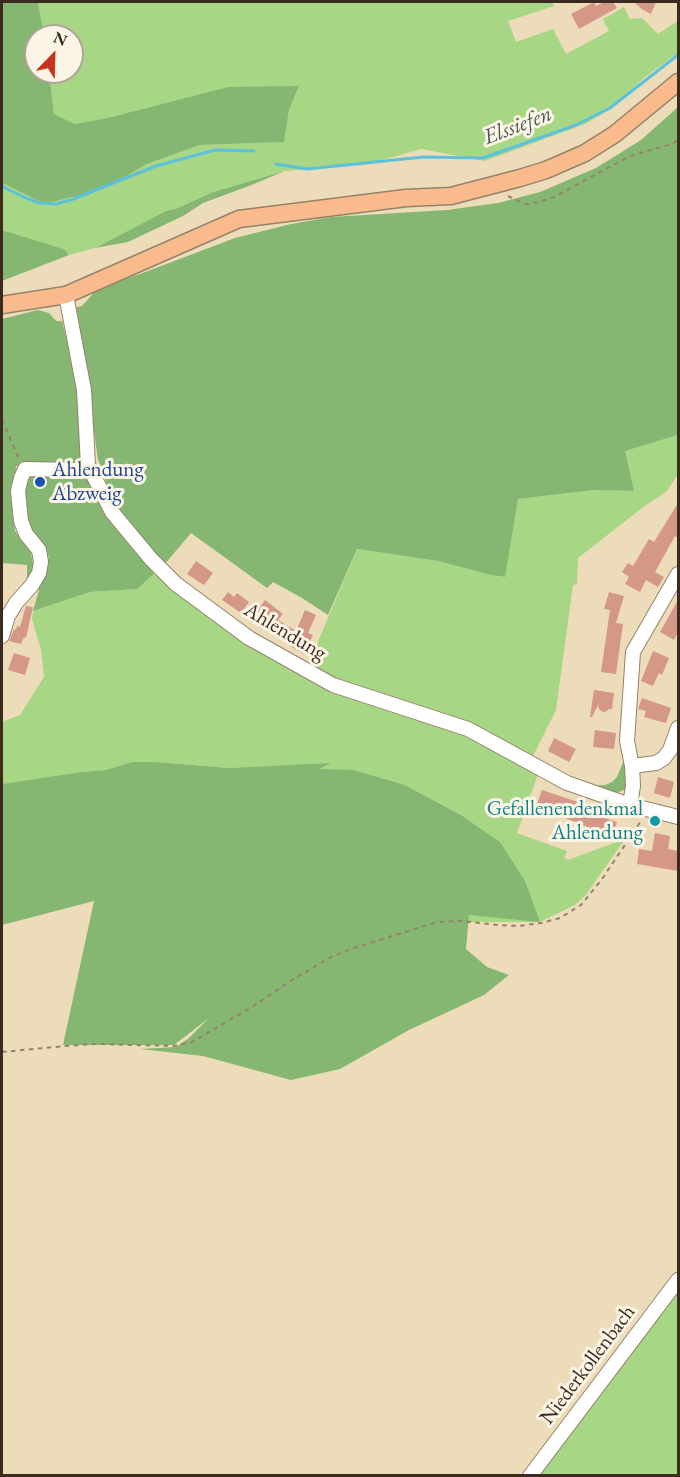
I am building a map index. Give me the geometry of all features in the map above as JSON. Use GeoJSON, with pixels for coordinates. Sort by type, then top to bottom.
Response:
{"type":"FeatureCollection","features":[{"type":"Feature","properties":{"kind":"main road"},"geometry":{"type":"LineString","coordinates":[[2,305],[66,295],[239,219],[406,198],[452,195],[497,185],[546,170],[585,153],[615,134],[678,82]]}},
{"type":"Feature","properties":{"kind":"street","name":"Ahlendung"},"geometry":{"type":"LineString","coordinates":[[66,295],[84,390],[88,465],[112,512],[151,559],[176,584],[249,638],[333,686],[468,729],[567,783],[630,806],[678,817]]}},
{"type":"Feature","properties":{"kind":"street"},"geometry":{"type":"LineString","coordinates":[[2,636],[8,616],[16,603],[33,585],[41,562],[39,550],[21,521],[18,491],[25,469],[77,470],[88,465]]}},
{"type":"Feature","properties":{"kind":"street"},"geometry":{"type":"LineString","coordinates":[[630,806],[633,786],[627,741],[633,652],[678,574]]}},
{"type":"Feature","properties":{"kind":"street"},"geometry":{"type":"LineString","coordinates":[[632,765],[656,763],[664,758],[670,750],[678,728]]}},
{"type":"Feature","properties":{"kind":"street","name":"Niederkollenbach"},"geometry":{"type":"LineString","coordinates":[[530,1476],[678,1280]]}},
{"type":"Feature","properties":{"kind":"path"},"geometry":{"type":"LineString","coordinates":[[503,191],[516,200],[528,204],[539,202],[630,156],[678,140]]}},
{"type":"Feature","properties":{"kind":"path"},"geometry":{"type":"LineString","coordinates":[[2,420],[25,469]]}},
{"type":"Feature","properties":{"kind":"path"},"geometry":{"type":"LineString","coordinates":[[2,1052],[96,1044],[174,1046],[192,1042],[331,957],[354,948],[437,922],[461,921],[498,926],[519,926],[560,918],[581,905],[602,879],[647,811]]}},
{"type":"Feature","properties":{"kind":"green space"},"geometry":{"type":"Polygon","coordinates":[[[2,2],[38,2],[42,24],[24,24],[24,84],[50,84],[54,114],[75,124],[228,87],[299,86],[289,110],[284,142],[200,145],[147,164],[87,196],[72,197],[45,204],[2,183],[2,2]]]}},
{"type":"Feature","properties":{"kind":"green space"},"geometry":{"type":"Polygon","coordinates":[[[38,2],[552,2],[554,6],[508,21],[516,42],[553,29],[566,54],[609,31],[603,19],[624,7],[630,19],[642,18],[658,34],[678,21],[678,53],[645,77],[609,110],[585,124],[485,161],[421,149],[365,165],[285,171],[213,192],[166,211],[95,248],[69,255],[64,249],[2,230],[2,183],[45,204],[72,197],[87,196],[147,164],[200,145],[283,142],[289,110],[299,87],[228,87],[75,124],[54,114],[50,84],[84,84],[84,24],[42,24],[38,2]]]}},
{"type":"Feature","properties":{"kind":"green space"},"geometry":{"type":"Polygon","coordinates":[[[678,107],[678,435],[625,451],[634,491],[594,490],[518,499],[505,577],[438,561],[357,549],[328,615],[273,582],[267,588],[191,533],[164,565],[148,544],[132,530],[110,493],[98,459],[76,311],[77,307],[82,306],[99,287],[235,238],[291,224],[331,217],[447,210],[498,203],[540,192],[596,168],[641,140],[678,107]]]}},
{"type":"Feature","properties":{"kind":"green space"},"geometry":{"type":"Polygon","coordinates":[[[285,171],[203,203],[183,216],[128,242],[95,248],[166,211],[213,192],[285,171]]]}},
{"type":"Feature","properties":{"kind":"green space"},"geometry":{"type":"Polygon","coordinates":[[[2,230],[64,249],[69,255],[2,281],[2,230]]]}},
{"type":"Feature","properties":{"kind":"green space"},"geometry":{"type":"Polygon","coordinates":[[[38,310],[49,313],[56,321],[62,321],[72,362],[85,442],[81,458],[77,462],[66,465],[16,466],[12,509],[15,531],[31,553],[33,565],[27,587],[27,565],[2,563],[2,319],[38,310]]]}},
{"type":"Feature","properties":{"kind":"green space"},"geometry":{"type":"Polygon","coordinates":[[[678,435],[678,474],[667,491],[578,558],[577,584],[573,585],[556,710],[531,760],[335,680],[309,663],[357,549],[438,561],[504,577],[518,499],[594,490],[634,491],[624,451],[678,435]]]}},
{"type":"Feature","properties":{"kind":"green space"},"geometry":{"type":"Polygon","coordinates":[[[31,474],[87,475],[127,539],[154,574],[137,589],[90,592],[33,611],[39,590],[36,589],[49,558],[41,541],[27,528],[20,507],[27,480],[31,474]]]}},
{"type":"Feature","properties":{"kind":"green space"},"geometry":{"type":"Polygon","coordinates":[[[154,574],[252,647],[469,736],[538,774],[517,833],[567,851],[564,858],[568,860],[625,839],[585,896],[575,905],[540,922],[468,922],[469,915],[540,921],[500,842],[461,815],[405,785],[354,770],[319,770],[329,764],[229,768],[156,762],[132,762],[106,770],[2,784],[2,722],[20,715],[44,677],[41,650],[32,619],[33,611],[90,592],[137,589],[154,574]]]}},
{"type":"Feature","properties":{"kind":"green space"},"geometry":{"type":"Polygon","coordinates":[[[624,760],[627,787],[622,791],[609,794],[588,786],[605,785],[612,782],[617,777],[624,760]]]}},
{"type":"Feature","properties":{"kind":"green space"},"geometry":{"type":"Polygon","coordinates":[[[132,762],[229,768],[331,763],[320,769],[354,770],[405,785],[461,815],[500,842],[525,881],[540,922],[469,915],[466,949],[487,967],[509,975],[484,995],[409,1030],[340,1069],[291,1080],[203,1056],[140,1049],[176,1047],[189,1038],[209,1018],[174,1045],[63,1045],[94,901],[2,925],[2,784],[106,770],[132,762]]]}},
{"type":"Feature","properties":{"kind":"green space"},"geometry":{"type":"Polygon","coordinates":[[[678,1286],[678,1475],[536,1476],[678,1286]]]}},
{"type":"Feature","properties":{"kind":"building"},"geometry":{"type":"Polygon","coordinates":[[[594,2],[596,6],[604,2],[613,2],[617,8],[579,29],[571,14],[594,2]]]}},
{"type":"Feature","properties":{"kind":"building"},"geometry":{"type":"Polygon","coordinates":[[[634,2],[656,2],[651,14],[634,2]]]}},
{"type":"Feature","properties":{"kind":"building"},"geometry":{"type":"Polygon","coordinates":[[[678,503],[678,538],[675,536],[655,572],[664,577],[658,587],[646,580],[640,592],[625,584],[629,577],[622,572],[628,563],[633,566],[649,539],[654,542],[678,503]]]}},
{"type":"Feature","properties":{"kind":"building"},"geometry":{"type":"Polygon","coordinates":[[[196,561],[213,573],[204,585],[187,574],[196,561]]]}},
{"type":"Feature","properties":{"kind":"building"},"geometry":{"type":"Polygon","coordinates":[[[228,592],[234,597],[237,593],[249,602],[241,613],[222,600],[228,592]]]}},
{"type":"Feature","properties":{"kind":"building"},"geometry":{"type":"Polygon","coordinates":[[[609,592],[624,596],[616,623],[623,624],[616,674],[601,672],[610,610],[604,609],[609,592]]]}},
{"type":"Feature","properties":{"kind":"building"},"geometry":{"type":"Polygon","coordinates":[[[265,600],[283,614],[278,620],[296,631],[305,610],[316,615],[308,633],[313,635],[304,654],[290,646],[293,640],[255,614],[265,600]]]}},
{"type":"Feature","properties":{"kind":"building"},"geometry":{"type":"Polygon","coordinates":[[[678,600],[678,632],[674,640],[660,632],[678,600]]]}},
{"type":"Feature","properties":{"kind":"building"},"geometry":{"type":"Polygon","coordinates":[[[26,606],[33,607],[26,638],[24,637],[21,644],[9,641],[14,629],[16,630],[17,626],[20,627],[26,606]]]}},
{"type":"Feature","properties":{"kind":"building"},"geometry":{"type":"Polygon","coordinates":[[[653,651],[669,658],[662,675],[659,673],[653,686],[641,681],[653,651]]]}},
{"type":"Feature","properties":{"kind":"building"},"geometry":{"type":"Polygon","coordinates":[[[14,653],[30,658],[25,675],[8,670],[14,653]]]}},
{"type":"Feature","properties":{"kind":"building"},"geometry":{"type":"Polygon","coordinates":[[[594,690],[614,693],[612,709],[601,711],[598,707],[599,703],[590,717],[594,690]]]}},
{"type":"Feature","properties":{"kind":"building"},"geometry":{"type":"Polygon","coordinates":[[[642,698],[671,708],[666,723],[644,717],[646,711],[638,709],[642,698]]]}},
{"type":"Feature","properties":{"kind":"building"},"geometry":{"type":"Polygon","coordinates":[[[595,730],[616,733],[614,749],[593,747],[595,730]]]}},
{"type":"Feature","properties":{"kind":"building"},"geometry":{"type":"Polygon","coordinates":[[[554,738],[576,749],[569,762],[548,751],[554,738]]]}},
{"type":"Feature","properties":{"kind":"building"},"geometry":{"type":"Polygon","coordinates":[[[658,777],[674,782],[670,798],[654,793],[658,777]]]}},
{"type":"Feature","properties":{"kind":"building"},"geometry":{"type":"Polygon","coordinates":[[[542,790],[578,802],[576,807],[598,813],[597,816],[617,822],[612,836],[562,817],[563,814],[536,807],[542,790]]]}},
{"type":"Feature","properties":{"kind":"building"},"geometry":{"type":"Polygon","coordinates":[[[655,833],[670,836],[668,849],[678,851],[678,871],[637,864],[639,849],[652,851],[655,833]]]}},
{"type":"Feature","properties":{"kind":"waterway","name":"Elssiefen"},"geometry":{"type":"LineString","coordinates":[[276,164],[307,169],[423,157],[483,158],[576,125],[610,108],[678,55]]}},
{"type":"Feature","properties":{"kind":"waterway","name":"Elssiefen"},"geometry":{"type":"LineString","coordinates":[[2,184],[3,187],[39,203],[55,204],[71,200],[156,166],[215,150],[254,151]]}},
{"type":"Feature","properties":{"kind":"place","name":"Ahlendung Abzweig"},"geometry":{"type":"Point","coordinates":[40,482]}},
{"type":"Feature","properties":{"kind":"place","name":"Gefallenendenkmal Ahlendung"},"geometry":{"type":"Point","coordinates":[655,821]}}]}
